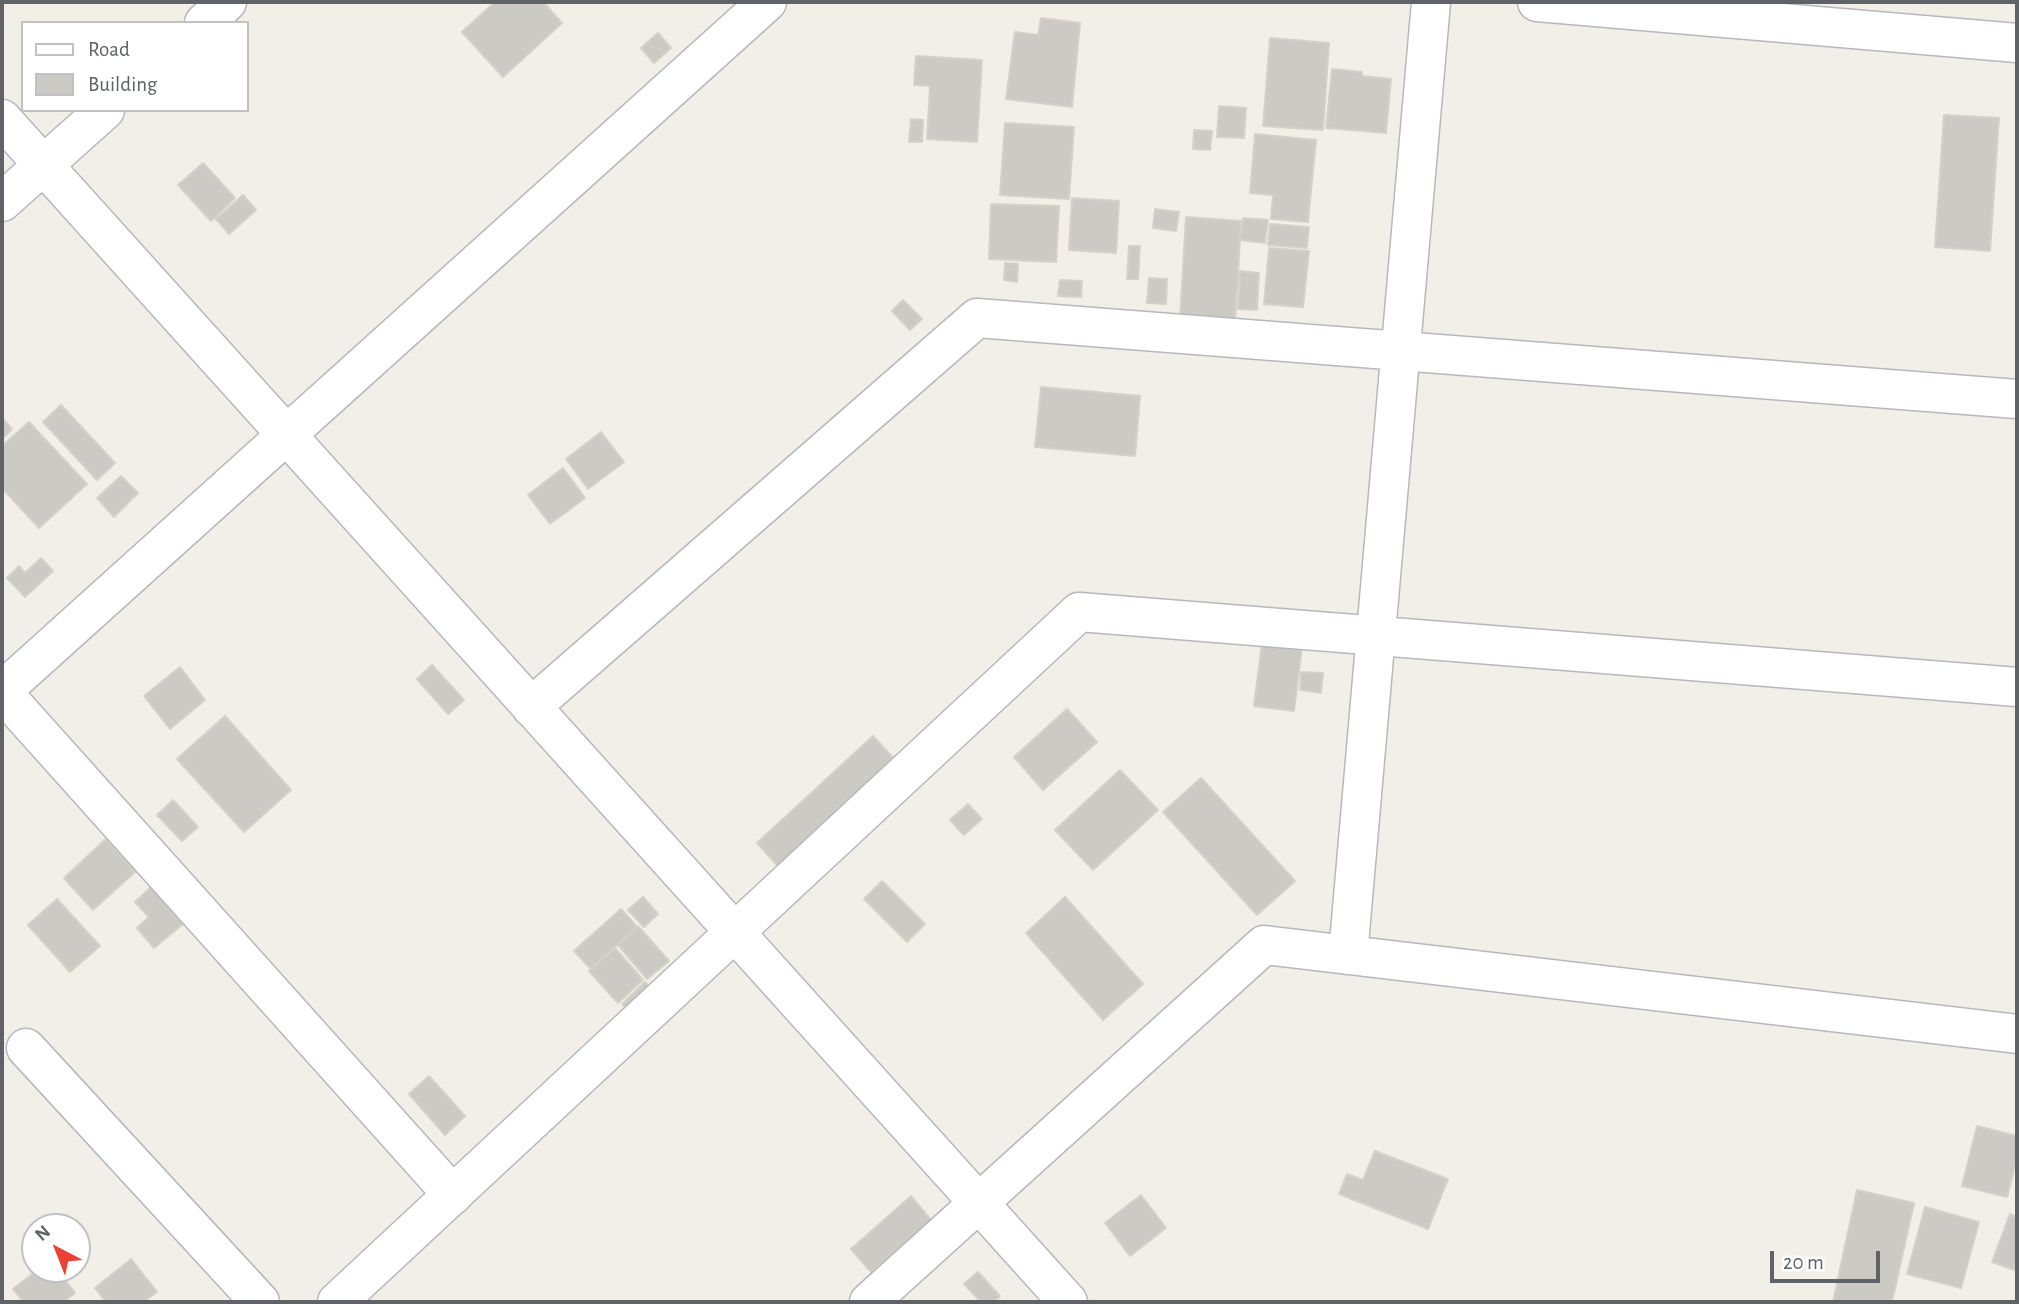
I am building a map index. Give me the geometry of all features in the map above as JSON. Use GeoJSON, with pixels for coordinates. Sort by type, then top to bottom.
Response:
{"type":"FeatureCollection","features":[{"type":"Feature","properties":{"kind":"street"},"geometry":{"type":"LineString","coordinates":[[206,21],[227,2]]}},
{"type":"Feature","properties":{"kind":"street"},"geometry":{"type":"LineString","coordinates":[[453,1195],[2,692],[767,2]]}},
{"type":"Feature","properties":{"kind":"street"},"geometry":{"type":"LineString","coordinates":[[1348,955],[1431,2]]}},
{"type":"Feature","properties":{"kind":"street"},"geometry":{"type":"LineString","coordinates":[[1537,2],[2017,43]]}},
{"type":"Feature","properties":{"kind":"street"},"geometry":{"type":"LineString","coordinates":[[2,202],[103,112]]}},
{"type":"Feature","properties":{"kind":"street"},"geometry":{"type":"LineString","coordinates":[[2,119],[1068,1302]]}},
{"type":"Feature","properties":{"kind":"street"},"geometry":{"type":"LineString","coordinates":[[531,707],[977,318],[2017,399]]}},
{"type":"Feature","properties":{"kind":"street"},"geometry":{"type":"LineString","coordinates":[[338,1302],[1079,611],[2017,687]]}},
{"type":"Feature","properties":{"kind":"street"},"geometry":{"type":"LineString","coordinates":[[869,1302],[1264,945],[2017,1034]]}},
{"type":"Feature","properties":{"kind":"street"},"geometry":{"type":"LineString","coordinates":[[26,1048],[260,1302]]}},
{"type":"Feature","properties":{"kind":"building"},"geometry":{"type":"Polygon","coordinates":[[[495,2],[543,2],[562,23],[503,77],[462,32],[495,2]]]}},
{"type":"Feature","properties":{"kind":"building"},"geometry":{"type":"Polygon","coordinates":[[[1041,18],[1080,23],[1072,107],[1006,99],[1015,32],[1038,35],[1041,18]]]}},
{"type":"Feature","properties":{"kind":"building"},"geometry":{"type":"Polygon","coordinates":[[[658,33],[671,48],[654,63],[641,48],[658,33]]]}},
{"type":"Feature","properties":{"kind":"building"},"geometry":{"type":"Polygon","coordinates":[[[1270,38],[1329,43],[1323,130],[1263,126],[1270,38]]]}},
{"type":"Feature","properties":{"kind":"building"},"geometry":{"type":"Polygon","coordinates":[[[916,56],[982,60],[977,142],[927,139],[930,86],[914,85],[916,56]]]}},
{"type":"Feature","properties":{"kind":"building"},"geometry":{"type":"Polygon","coordinates":[[[1332,69],[1391,79],[1386,133],[1326,128],[1332,69]]]}},
{"type":"Feature","properties":{"kind":"building"},"geometry":{"type":"Polygon","coordinates":[[[1219,106],[1246,108],[1244,138],[1217,137],[1219,106]]]}},
{"type":"Feature","properties":{"kind":"building"},"geometry":{"type":"Polygon","coordinates":[[[1944,115],[1999,118],[1990,251],[1935,247],[1944,115]]]}},
{"type":"Feature","properties":{"kind":"building"},"geometry":{"type":"Polygon","coordinates":[[[911,119],[923,120],[922,142],[909,142],[911,119]]]}},
{"type":"Feature","properties":{"kind":"building"},"geometry":{"type":"Polygon","coordinates":[[[1005,123],[1074,127],[1069,199],[1000,195],[1005,123]]]}},
{"type":"Feature","properties":{"kind":"building"},"geometry":{"type":"Polygon","coordinates":[[[1194,130],[1212,131],[1210,150],[1193,149],[1194,130]]]}},
{"type":"Feature","properties":{"kind":"building"},"geometry":{"type":"Polygon","coordinates":[[[1255,134],[1316,140],[1308,222],[1271,219],[1273,195],[1250,193],[1255,134]]]}},
{"type":"Feature","properties":{"kind":"building"},"geometry":{"type":"Polygon","coordinates":[[[203,163],[235,198],[211,221],[178,185],[203,163]]]}},
{"type":"Feature","properties":{"kind":"building"},"geometry":{"type":"Polygon","coordinates":[[[243,195],[256,210],[229,234],[216,219],[243,195]]]}},
{"type":"Feature","properties":{"kind":"building"},"geometry":{"type":"Polygon","coordinates":[[[1072,198],[1119,201],[1116,253],[1069,250],[1072,198]]]}},
{"type":"Feature","properties":{"kind":"building"},"geometry":{"type":"Polygon","coordinates":[[[991,204],[1059,206],[1056,262],[989,259],[991,204]]]}},
{"type":"Feature","properties":{"kind":"building"},"geometry":{"type":"Polygon","coordinates":[[[1155,209],[1179,212],[1176,231],[1153,228],[1155,209]]]}},
{"type":"Feature","properties":{"kind":"building"},"geometry":{"type":"Polygon","coordinates":[[[1186,217],[1241,221],[1235,322],[1180,318],[1186,217]]]}},
{"type":"Feature","properties":{"kind":"building"},"geometry":{"type":"Polygon","coordinates":[[[1243,218],[1268,220],[1265,243],[1240,240],[1243,218]]]}},
{"type":"Feature","properties":{"kind":"building"},"geometry":{"type":"Polygon","coordinates":[[[1270,224],[1309,227],[1307,248],[1268,245],[1270,224]]]}},
{"type":"Feature","properties":{"kind":"building"},"geometry":{"type":"Polygon","coordinates":[[[1129,246],[1140,246],[1138,279],[1127,279],[1129,246]]]}},
{"type":"Feature","properties":{"kind":"building"},"geometry":{"type":"Polygon","coordinates":[[[1269,248],[1309,251],[1303,307],[1264,304],[1269,248]]]}},
{"type":"Feature","properties":{"kind":"building"},"geometry":{"type":"Polygon","coordinates":[[[1005,263],[1018,264],[1017,282],[1004,280],[1005,263]]]}},
{"type":"Feature","properties":{"kind":"building"},"geometry":{"type":"Polygon","coordinates":[[[1240,271],[1259,273],[1257,310],[1238,309],[1240,271]]]}},
{"type":"Feature","properties":{"kind":"building"},"geometry":{"type":"Polygon","coordinates":[[[1149,278],[1167,279],[1166,304],[1147,303],[1149,278]]]}},
{"type":"Feature","properties":{"kind":"building"},"geometry":{"type":"Polygon","coordinates":[[[1060,280],[1082,281],[1081,297],[1058,296],[1060,280]]]}},
{"type":"Feature","properties":{"kind":"building"},"geometry":{"type":"Polygon","coordinates":[[[903,300],[922,319],[910,330],[892,311],[903,300]]]}},
{"type":"Feature","properties":{"kind":"building"},"geometry":{"type":"Polygon","coordinates":[[[1041,387],[1140,396],[1135,456],[1035,447],[1041,387]]]}},
{"type":"Feature","properties":{"kind":"building"},"geometry":{"type":"Polygon","coordinates":[[[61,405],[115,463],[97,480],[43,422],[61,405]]]}},
{"type":"Feature","properties":{"kind":"building"},"geometry":{"type":"Polygon","coordinates":[[[2,418],[12,429],[2,439],[2,418]]]}},
{"type":"Feature","properties":{"kind":"building"},"geometry":{"type":"Polygon","coordinates":[[[29,422],[87,484],[39,528],[2,488],[2,446],[29,422]]]}},
{"type":"Feature","properties":{"kind":"building"},"geometry":{"type":"Polygon","coordinates":[[[601,432],[624,462],[588,489],[566,459],[601,432]]]}},
{"type":"Feature","properties":{"kind":"building"},"geometry":{"type":"Polygon","coordinates":[[[563,468],[585,498],[550,524],[528,495],[563,468]]]}},
{"type":"Feature","properties":{"kind":"building"},"geometry":{"type":"Polygon","coordinates":[[[121,476],[138,493],[114,517],[97,498],[121,476]]]}},
{"type":"Feature","properties":{"kind":"building"},"geometry":{"type":"Polygon","coordinates":[[[41,558],[53,571],[25,597],[7,578],[19,566],[25,573],[41,558]]]}},
{"type":"Feature","properties":{"kind":"building"},"geometry":{"type":"Polygon","coordinates":[[[1262,643],[1302,647],[1294,711],[1254,706],[1262,643]]]}},
{"type":"Feature","properties":{"kind":"building"},"geometry":{"type":"Polygon","coordinates":[[[432,665],[464,700],[448,714],[417,679],[432,665]]]}},
{"type":"Feature","properties":{"kind":"building"},"geometry":{"type":"Polygon","coordinates":[[[180,667],[205,700],[170,729],[144,696],[180,667]]]}},
{"type":"Feature","properties":{"kind":"building"},"geometry":{"type":"Polygon","coordinates":[[[1301,672],[1323,673],[1321,693],[1300,690],[1301,672]]]}},
{"type":"Feature","properties":{"kind":"building"},"geometry":{"type":"Polygon","coordinates":[[[1067,709],[1097,742],[1043,790],[1014,757],[1067,709]]]}},
{"type":"Feature","properties":{"kind":"building"},"geometry":{"type":"Polygon","coordinates":[[[225,716],[291,790],[244,832],[177,759],[225,716]]]}},
{"type":"Feature","properties":{"kind":"building"},"geometry":{"type":"Polygon","coordinates":[[[873,736],[905,771],[789,878],[757,843],[873,736]]]}},
{"type":"Feature","properties":{"kind":"building"},"geometry":{"type":"Polygon","coordinates":[[[1120,770],[1158,810],[1093,870],[1055,830],[1120,770]]]}},
{"type":"Feature","properties":{"kind":"building"},"geometry":{"type":"Polygon","coordinates":[[[1201,778],[1295,881],[1257,915],[1163,812],[1201,778]]]}},
{"type":"Feature","properties":{"kind":"building"},"geometry":{"type":"Polygon","coordinates":[[[173,800],[198,827],[182,841],[157,815],[173,800]]]}},
{"type":"Feature","properties":{"kind":"building"},"geometry":{"type":"Polygon","coordinates":[[[968,804],[982,819],[964,835],[950,820],[968,804]]]}},
{"type":"Feature","properties":{"kind":"building"},"geometry":{"type":"Polygon","coordinates":[[[106,839],[135,872],[93,910],[64,878],[106,839]]]}},
{"type":"Feature","properties":{"kind":"building"},"geometry":{"type":"Polygon","coordinates":[[[882,881],[925,924],[907,942],[864,899],[882,881]]]}},
{"type":"Feature","properties":{"kind":"building"},"geometry":{"type":"Polygon","coordinates":[[[151,887],[183,924],[154,948],[137,928],[149,917],[135,902],[151,887]]]}},
{"type":"Feature","properties":{"kind":"building"},"geometry":{"type":"Polygon","coordinates":[[[643,897],[658,914],[644,927],[628,910],[643,897]]]}},
{"type":"Feature","properties":{"kind":"building"},"geometry":{"type":"Polygon","coordinates":[[[1065,897],[1143,984],[1103,1020],[1026,933],[1065,897]]]}},
{"type":"Feature","properties":{"kind":"building"},"geometry":{"type":"Polygon","coordinates":[[[57,899],[100,946],[70,972],[28,925],[57,899]]]}},
{"type":"Feature","properties":{"kind":"building"},"geometry":{"type":"Polygon","coordinates":[[[621,909],[637,927],[591,969],[574,951],[621,909]]]}},
{"type":"Feature","properties":{"kind":"building"},"geometry":{"type":"Polygon","coordinates":[[[638,926],[669,961],[647,979],[618,945],[638,926]]]}},
{"type":"Feature","properties":{"kind":"building"},"geometry":{"type":"Polygon","coordinates":[[[615,948],[643,980],[618,1003],[589,971],[615,948]]]}},
{"type":"Feature","properties":{"kind":"building"},"geometry":{"type":"Polygon","coordinates":[[[645,982],[658,997],[636,1018],[622,1004],[645,982]]]}},
{"type":"Feature","properties":{"kind":"building"},"geometry":{"type":"Polygon","coordinates":[[[429,1076],[465,1116],[445,1135],[409,1094],[429,1076]]]}},
{"type":"Feature","properties":{"kind":"building"},"geometry":{"type":"Polygon","coordinates":[[[1977,1126],[2017,1136],[2017,1159],[2007,1197],[1962,1186],[1977,1126]]]}},
{"type":"Feature","properties":{"kind":"building"},"geometry":{"type":"Polygon","coordinates":[[[1375,1151],[1448,1179],[1428,1229],[1339,1194],[1347,1174],[1363,1180],[1375,1151]]]}},
{"type":"Feature","properties":{"kind":"building"},"geometry":{"type":"Polygon","coordinates":[[[1857,1190],[1914,1203],[1892,1302],[1833,1302],[1857,1190]]]}},
{"type":"Feature","properties":{"kind":"building"},"geometry":{"type":"Polygon","coordinates":[[[1141,1195],[1166,1228],[1130,1256],[1105,1223],[1141,1195]]]}},
{"type":"Feature","properties":{"kind":"building"},"geometry":{"type":"Polygon","coordinates":[[[911,1196],[931,1220],[871,1272],[851,1249],[911,1196]]]}},
{"type":"Feature","properties":{"kind":"building"},"geometry":{"type":"Polygon","coordinates":[[[1925,1207],[1979,1222],[1961,1288],[1907,1274],[1925,1207]]]}},
{"type":"Feature","properties":{"kind":"building"},"geometry":{"type":"Polygon","coordinates":[[[2010,1214],[2017,1217],[2017,1271],[1992,1262],[2010,1214]]]}},
{"type":"Feature","properties":{"kind":"building"},"geometry":{"type":"Polygon","coordinates":[[[131,1259],[157,1292],[143,1302],[106,1302],[95,1288],[131,1259]]]}},
{"type":"Feature","properties":{"kind":"building"},"geometry":{"type":"Polygon","coordinates":[[[978,1272],[1000,1296],[994,1302],[981,1302],[964,1284],[978,1272]]]}},
{"type":"Feature","properties":{"kind":"building"},"geometry":{"type":"Polygon","coordinates":[[[21,1283],[68,1283],[75,1293],[63,1302],[24,1302],[13,1289],[21,1283]]]}}]}
